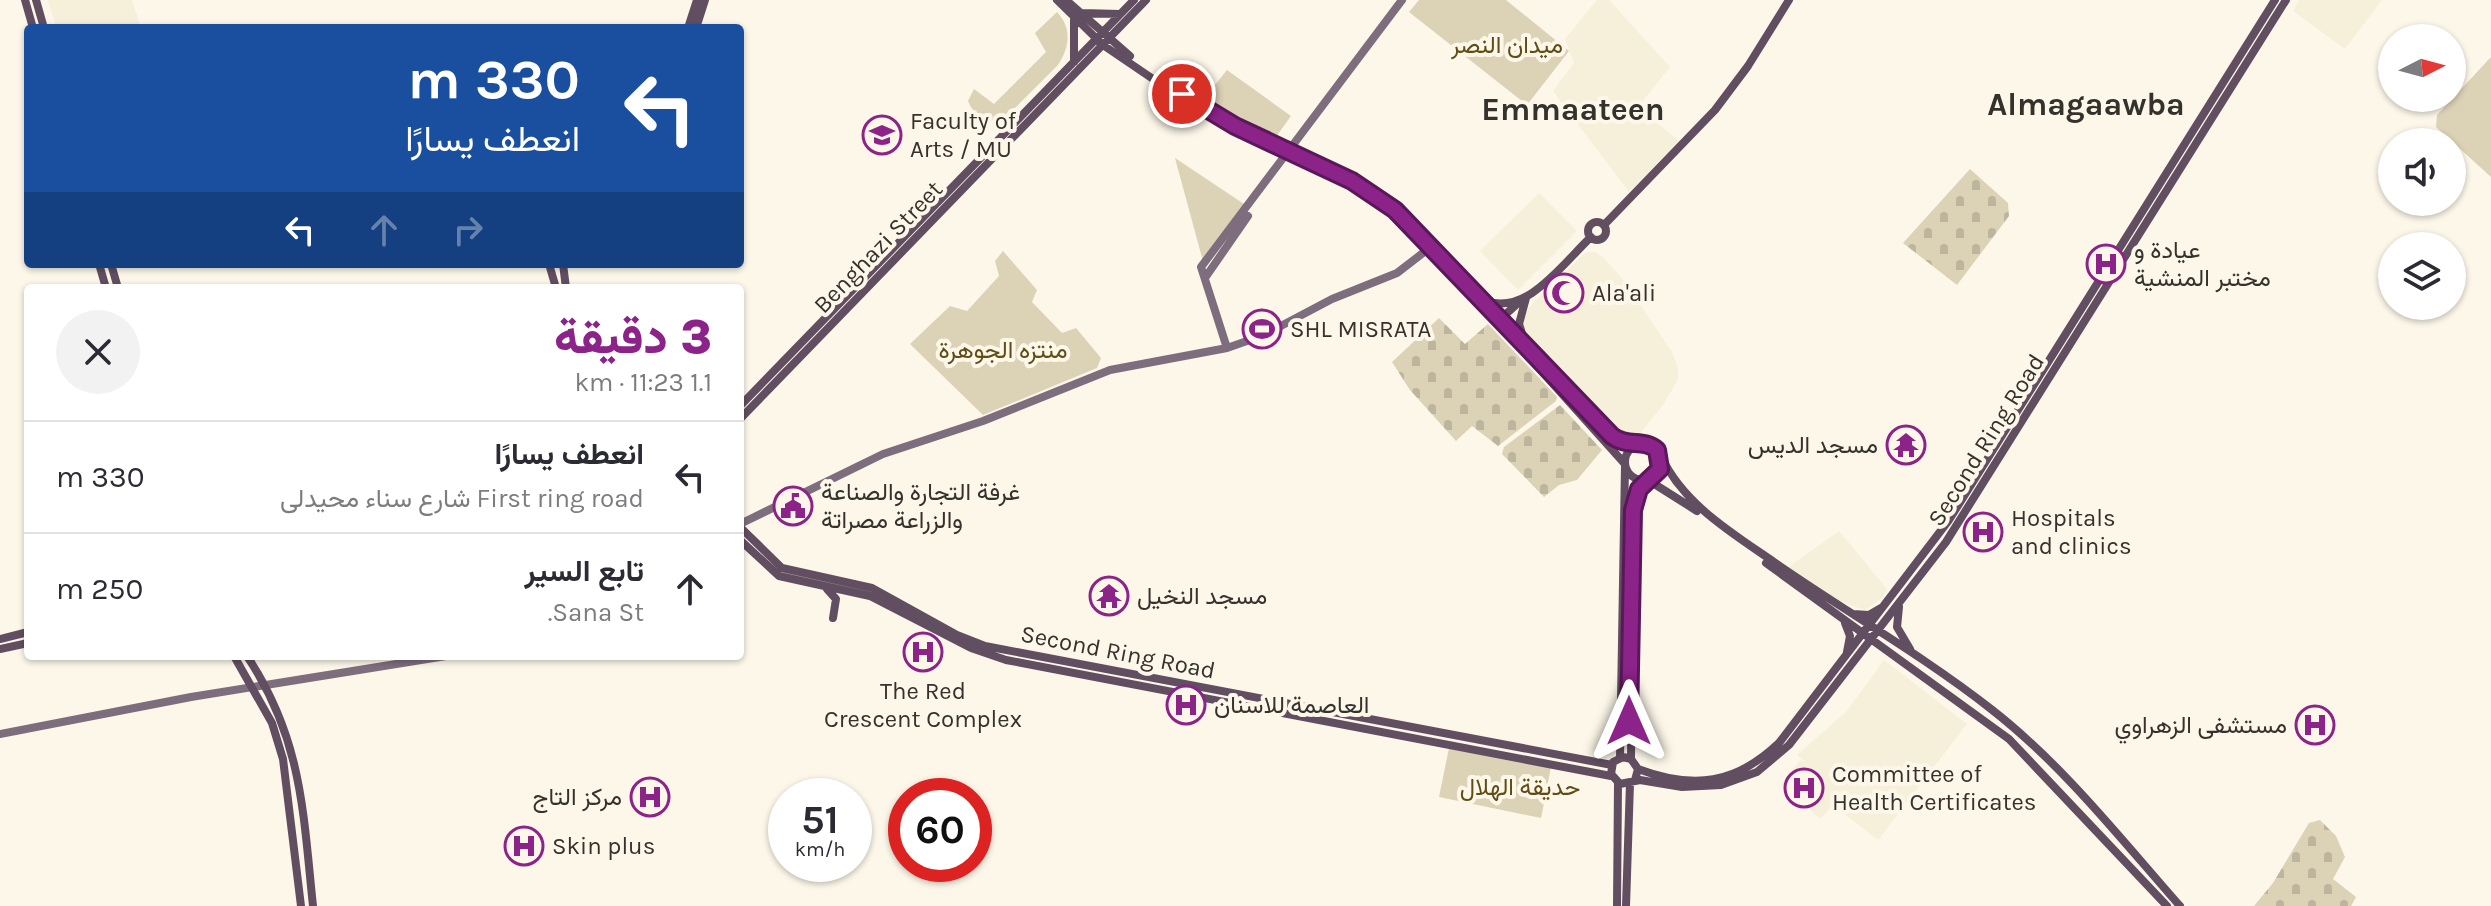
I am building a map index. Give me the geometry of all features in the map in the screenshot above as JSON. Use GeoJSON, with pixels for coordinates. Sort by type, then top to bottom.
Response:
{"type":"FeatureCollection","features":[{"type":"Feature","properties":{"kind":"main road"},"geometry":{"type":"LineString","coordinates":[[25,0],[32,24]]}},
{"type":"Feature","properties":{"kind":"main road"},"geometry":{"type":"LineString","coordinates":[[36,0],[43,24]]}},
{"type":"Feature","properties":{"kind":"main road"},"geometry":{"type":"LineString","coordinates":[[689,24],[697,0]]}},
{"type":"Feature","properties":{"kind":"main road"},"geometry":{"type":"LineString","coordinates":[[697,24],[705,0]]}},
{"type":"Feature","properties":{"kind":"main road"},"geometry":{"type":"LineString","coordinates":[[1057,0],[1124,56],[1211,116],[1365,189],[1395,210],[1501,322],[1633,477],[1671,492],[1843,615],[1871,633],[1913,653],[1989,707],[2035,747],[2106,820],[2180,906]]}},
{"type":"Feature","properties":{"kind":"main road"},"geometry":{"type":"LineString","coordinates":[[1066,0],[1077,16],[1074,62]]}},
{"type":"Feature","properties":{"kind":"main road","name":"Benghazi Street"},"geometry":{"type":"LineString","coordinates":[[1122,18],[1134,0]]}},
{"type":"Feature","properties":{"kind":"main road","name":"Benghazi Street"},"geometry":{"type":"LineString","coordinates":[[744,402],[1074,62],[1146,0]]}},
{"type":"Feature","properties":{"kind":"main road"},"geometry":{"type":"LineString","coordinates":[[1227,348],[1201,267],[1405,0]]}},
{"type":"Feature","properties":{"kind":"main road"},"geometry":{"type":"LineString","coordinates":[[1501,322],[1591,237],[1590,225],[1597,222],[1604,225],[1715,110],[1748,66],[1789,0]]}},
{"type":"Feature","properties":{"kind":"main road","name":"Second Ring Road"},"geometry":{"type":"LineString","coordinates":[[1895,603],[2010,427],[2275,0]]}},
{"type":"Feature","properties":{"kind":"main road","name":"Second Ring Road"},"geometry":{"type":"LineString","coordinates":[[1632,781],[1694,788],[1749,776],[1789,745],[1847,664],[1946,542],[2286,0]]}},
{"type":"Feature","properties":{"kind":"main road"},"geometry":{"type":"LineString","coordinates":[[1077,16],[1122,18],[1119,37],[1124,56]]}},
{"type":"Feature","properties":{"kind":"main road","name":"Benghazi Street"},"geometry":{"type":"LineString","coordinates":[[744,415],[1086,64],[1102,39]]}},
{"type":"Feature","properties":{"kind":"main road"},"geometry":{"type":"LineString","coordinates":[[1086,64],[1105,54],[1124,56],[1200,106],[1288,154]]}},
{"type":"Feature","properties":{"kind":"main road"},"geometry":{"type":"LineString","coordinates":[[1205,278],[1288,154]]}},
{"type":"Feature","properties":{"kind":"main road"},"geometry":{"type":"LineString","coordinates":[[744,524],[883,454],[983,421],[1100,373],[1227,348],[1264,335],[1411,264],[1432,249]]}},
{"type":"Feature","properties":{"kind":"main road"},"geometry":{"type":"LineString","coordinates":[[1432,249],[1612,436],[1633,446],[1648,444],[1661,456],[1685,496],[1843,615],[1869,615],[1895,603],[1897,627],[1913,653]]}},
{"type":"Feature","properties":{"kind":"main road"},"geometry":{"type":"LineString","coordinates":[[1484,300],[1502,305],[1524,301]]}},
{"type":"Feature","properties":{"kind":"main road"},"geometry":{"type":"LineString","coordinates":[[1524,301],[1519,324],[1526,346]]}},
{"type":"Feature","properties":{"kind":"main road"},"geometry":{"type":"LineString","coordinates":[[1620,758],[1625,465],[1626,454],[1633,446]]}},
{"type":"Feature","properties":{"kind":"main road"},"geometry":{"type":"LineString","coordinates":[[1626,906],[1632,781],[1638,769],[1631,759],[1633,510],[1647,480],[1660,469],[1661,456]]}},
{"type":"Feature","properties":{"kind":"main road","name":"Second Ring Road"},"geometry":{"type":"LineString","coordinates":[[744,530],[782,568],[795,574],[872,588],[957,635],[985,646],[1612,765]]}},
{"type":"Feature","properties":{"kind":"main road","name":"Second Ring Road"},"geometry":{"type":"LineString","coordinates":[[744,544],[779,576],[870,596],[971,648],[1006,660],[1615,780]]}},
{"type":"Feature","properties":{"kind":"main road"},"geometry":{"type":"LineString","coordinates":[[827,588],[836,599],[833,618]]}},
{"type":"Feature","properties":{"kind":"main road"},"geometry":{"type":"LineString","coordinates":[[1843,615],[1850,641],[1847,664]]}},
{"type":"Feature","properties":{"kind":"main road"},"geometry":{"type":"LineString","coordinates":[[0,639],[24,633]]}},
{"type":"Feature","properties":{"kind":"main road"},"geometry":{"type":"LineString","coordinates":[[1871,633],[2009,739],[2167,906]]}},
{"type":"Feature","properties":{"kind":"main road"},"geometry":{"type":"LineString","coordinates":[[0,649],[24,644]]}},
{"type":"Feature","properties":{"kind":"main road"},"geometry":{"type":"LineString","coordinates":[[1847,664],[1874,650],[1898,656]]}},
{"type":"Feature","properties":{"kind":"main road"},"geometry":{"type":"LineString","coordinates":[[237,660],[272,723],[283,759],[301,906]]}},
{"type":"Feature","properties":{"kind":"main road"},"geometry":{"type":"LineString","coordinates":[[249,660],[265,685],[294,755],[313,906]]}},
{"type":"Feature","properties":{"kind":"main road"},"geometry":{"type":"LineString","coordinates":[[4,733],[421,660]]}},
{"type":"Feature","properties":{"kind":"main road","name":"Second Ring Road"},"geometry":{"type":"LineString","coordinates":[[1638,769],[1694,781],[1742,772],[1779,743],[1847,664]]}},
{"type":"Feature","properties":{"kind":"main road"},"geometry":{"type":"LineString","coordinates":[[1617,906],[1615,780],[1612,765],[1620,758],[1631,759]]}},
{"type":"Feature","properties":{"kind":"main road"},"geometry":{"type":"LineString","coordinates":[[1615,780],[1632,781]]}},
{"type":"Feature","properties":{"kind":"shaded area"},"geometry":{"type":"Polygon","coordinates":[[[48,0],[132,0],[140,24],[55,24],[48,0]]]}},
{"type":"Feature","properties":{"kind":"shaded area"},"geometry":{"type":"Polygon","coordinates":[[[1597,0],[1609,0],[1670,67],[1638,107],[1679,141],[1629,192],[1553,91],[1574,63],[1565,39],[1597,0]]]}},
{"type":"Feature","properties":{"kind":"shaded area"},"geometry":{"type":"Polygon","coordinates":[[[2299,0],[2382,0],[2345,49],[2293,11],[2299,0]]]}},
{"type":"Feature","properties":{"kind":"shaded area"},"geometry":{"type":"Polygon","coordinates":[[[1539,193],[1577,231],[1518,290],[1480,251],[1539,193]]]}},
{"type":"Feature","properties":{"kind":"shaded area"},"geometry":{"type":"Polygon","coordinates":[[[1586,252],[1595,252],[1604,258],[1625,282],[1672,352],[1678,368],[1678,379],[1663,405],[1638,436],[1630,439],[1614,437],[1529,347],[1523,326],[1524,315],[1534,302],[1586,252]]]}},
{"type":"Feature","properties":{"kind":"shaded area"},"geometry":{"type":"Polygon","coordinates":[[[1839,531],[1887,589],[1882,598],[1865,610],[1830,598],[1787,568],[1839,531]]]}},
{"type":"Feature","properties":{"kind":"shaded area"},"geometry":{"type":"Polygon","coordinates":[[[1884,660],[1967,724],[1878,840],[1833,805],[1820,819],[1782,784],[1800,760],[1806,763],[1797,755],[1846,712],[1884,660]]]}},
{"type":"Feature","properties":{"kind":"green space","name":"ميدان النصر"},"geometry":{"type":"Polygon","coordinates":[[[1419,0],[1506,0],[1569,51],[1527,105],[1409,12],[1419,0]]]}},
{"type":"Feature","properties":{"kind":"green space"},"geometry":{"type":"Polygon","coordinates":[[[1057,12],[1065,24],[1068,38],[1058,65],[1002,121],[991,121],[977,114],[968,101],[974,89],[994,104],[1046,52],[1035,33],[1057,12]]]}},
{"type":"Feature","properties":{"kind":"green space"},"geometry":{"type":"Polygon","coordinates":[[[2491,57],[2491,177],[2466,154],[2466,128],[2436,127],[2440,112],[2466,112],[2466,84],[2491,57]]]}},
{"type":"Feature","properties":{"kind":"green space"},"geometry":{"type":"Polygon","coordinates":[[[1227,70],[1291,116],[1273,141],[1202,101],[1227,70]]]}},
{"type":"Feature","properties":{"kind":"green space"},"geometry":{"type":"Polygon","coordinates":[[[1175,158],[1247,206],[1204,265],[1175,158]]]}},
{"type":"Feature","properties":{"kind":"green space"},"geometry":{"type":"Polygon","coordinates":[[[1970,169],[2008,203],[2009,216],[1957,285],[1903,243],[1970,169]]]}},
{"type":"Feature","properties":{"kind":"green space","name":"منتزه الجوهرة"},"geometry":{"type":"Polygon","coordinates":[[[1003,251],[1037,290],[1032,302],[1062,333],[1076,328],[1101,358],[1097,368],[983,415],[910,344],[950,306],[967,311],[999,276],[995,261],[1003,251]]]}},
{"type":"Feature","properties":{"kind":"green space"},"geometry":{"type":"Polygon","coordinates":[[[1439,318],[1465,344],[1488,324],[1557,397],[1556,401],[1498,446],[1472,426],[1456,441],[1410,390],[1392,362],[1439,318]]]}},
{"type":"Feature","properties":{"kind":"green space"},"geometry":{"type":"Polygon","coordinates":[[[1560,405],[1602,450],[1577,480],[1559,485],[1544,497],[1502,454],[1504,447],[1560,405]]]}},
{"type":"Feature","properties":{"kind":"green space","name":"حديقة الهلال"},"geometry":{"type":"Polygon","coordinates":[[[1449,748],[1551,767],[1541,818],[1439,797],[1449,748]]]}},
{"type":"Feature","properties":{"kind":"green space"},"geometry":{"type":"Polygon","coordinates":[[[2320,820],[2336,836],[2345,857],[2333,879],[2356,897],[2351,906],[2254,906],[2273,883],[2309,823],[2320,820]]]}},
{"type":"Feature","properties":{"kind":"place","name":"Faculty of Arts / MU"},"geometry":{"type":"Point","coordinates":[882,135]}},
{"type":"Feature","properties":{"kind":"place","name":"عيادة و مختبر المنشية"},"geometry":{"type":"Point","coordinates":[2106,264]}},
{"type":"Feature","properties":{"kind":"place","name":"Ala'ali"},"geometry":{"type":"Point","coordinates":[1564,293]}},
{"type":"Feature","properties":{"kind":"place","name":"SHL MISRATA"},"geometry":{"type":"Point","coordinates":[1262,329]}},
{"type":"Feature","properties":{"kind":"place","name":"مسجد الديس"},"geometry":{"type":"Point","coordinates":[1906,445]}},
{"type":"Feature","properties":{"kind":"place","name":"غرفة التجارة والصناعة والزراعة مصراتة"},"geometry":{"type":"Point","coordinates":[793,506]}},
{"type":"Feature","properties":{"kind":"place","name":"Hospitals and clinics"},"geometry":{"type":"Point","coordinates":[1983,532]}},
{"type":"Feature","properties":{"kind":"place","name":"مسجد النخيل"},"geometry":{"type":"Point","coordinates":[1109,596]}},
{"type":"Feature","properties":{"kind":"place","name":"The Red Crescent Complex"},"geometry":{"type":"Point","coordinates":[923,652]}},
{"type":"Feature","properties":{"kind":"place","name":"العاصمة للاسنان"},"geometry":{"type":"Point","coordinates":[1186,705]}},
{"type":"Feature","properties":{"kind":"place","name":"مستشفى الزهراوي"},"geometry":{"type":"Point","coordinates":[2315,725]}},
{"type":"Feature","properties":{"kind":"place","name":"Committee of Health Certificates"},"geometry":{"type":"Point","coordinates":[1804,788]}},
{"type":"Feature","properties":{"kind":"place","name":"مركز التاج"},"geometry":{"type":"Point","coordinates":[650,797]}},
{"type":"Feature","properties":{"kind":"place","name":"Skin plus"},"geometry":{"type":"Point","coordinates":[524,846]}},
{"type":"Feature","properties":{"kind":"district","name":"Almagaawba"},"geometry":{"type":"Point","coordinates":[2086,104]}},
{"type":"Feature","properties":{"kind":"district","name":"Emmaateen"},"geometry":{"type":"Point","coordinates":[1573,109]}},
{"type":"Feature","properties":{"kind":"route"},"geometry":{"type":"LineString","coordinates":[[1182,94],[1235,126],[1352,181],[1395,210],[1612,436],[1625,444],[1648,444],[1657,450],[1661,459],[1660,469],[1639,489],[1633,510],[1629,721]]}}]}
